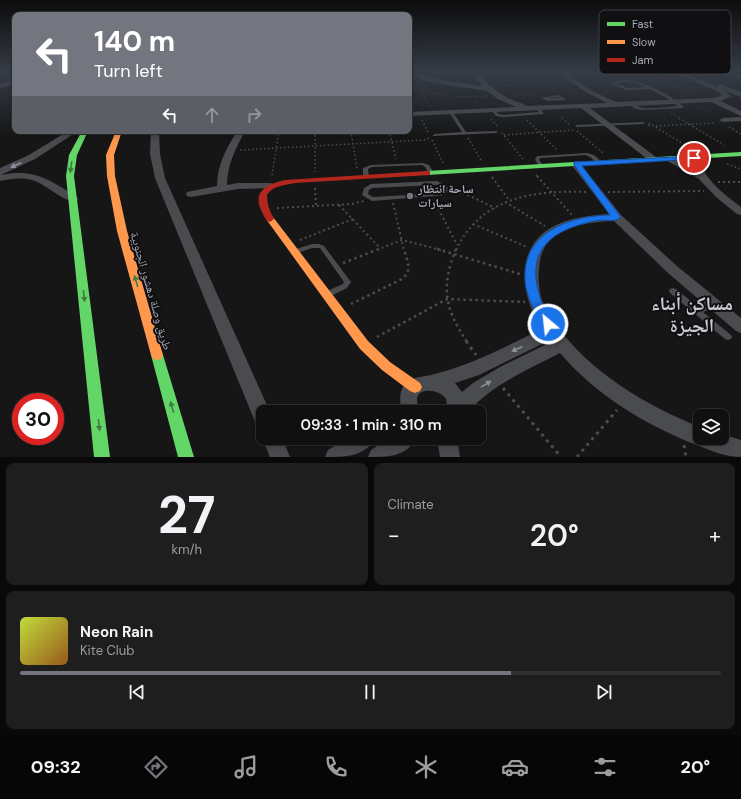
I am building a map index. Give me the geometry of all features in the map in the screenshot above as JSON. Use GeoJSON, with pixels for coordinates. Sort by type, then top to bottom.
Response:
{"type":"FeatureCollection","features":[{"type":"Feature","properties":{"kind":"main road"},"geometry":{"type":"LineString","coordinates":[[84,134],[73,155],[70,176],[102,457]]}},
{"type":"Feature","properties":{"kind":"main road","name":"طريق وصلة دهشور الجنوبية"},"geometry":{"type":"LineString","coordinates":[[118,134],[110,155],[111,176],[122,231],[186,457]]}},
{"type":"Feature","properties":{"kind":"main road"},"geometry":{"type":"LineString","coordinates":[[408,403],[386,366],[364,345],[264,209],[260,201],[261,195],[270,186],[283,182],[362,178],[399,180],[448,172],[740,154]]}},
{"type":"Feature","properties":{"kind":"street"},"geometry":{"type":"LineString","coordinates":[[495,93],[506,101],[528,108]]}},
{"type":"Feature","properties":{"kind":"street"},"geometry":{"type":"LineString","coordinates":[[412,114],[710,100],[725,98],[727,96],[724,93]]}},
{"type":"Feature","properties":{"kind":"street"},"geometry":{"type":"LineString","coordinates":[[594,94],[618,104]]}},
{"type":"Feature","properties":{"kind":"street"},"geometry":{"type":"LineString","coordinates":[[594,94],[599,100],[598,105]]}},
{"type":"Feature","properties":{"kind":"street"},"geometry":{"type":"LineString","coordinates":[[710,100],[741,114]]}},
{"type":"Feature","properties":{"kind":"street"},"geometry":{"type":"LineString","coordinates":[[502,110],[506,101]]}},
{"type":"Feature","properties":{"kind":"street"},"geometry":{"type":"LineString","coordinates":[[583,106],[653,159]]}},
{"type":"Feature","properties":{"kind":"street"},"geometry":{"type":"LineString","coordinates":[[722,121],[741,119]]}},
{"type":"Feature","properties":{"kind":"street"},"geometry":{"type":"LineString","coordinates":[[0,172],[32,157],[69,134]]}},
{"type":"Feature","properties":{"kind":"street"},"geometry":{"type":"LineString","coordinates":[[156,134],[154,154],[160,178],[258,405]]}},
{"type":"Feature","properties":{"kind":"street"},"geometry":{"type":"LineString","coordinates":[[222,188],[223,168],[230,150],[239,134]]}},
{"type":"Feature","properties":{"kind":"street"},"geometry":{"type":"LineString","coordinates":[[699,157],[696,167],[705,180]]}},
{"type":"Feature","properties":{"kind":"street"},"geometry":{"type":"LineString","coordinates":[[669,159],[705,180],[741,212]]}},
{"type":"Feature","properties":{"kind":"street"},"geometry":{"type":"LineString","coordinates":[[576,164],[617,217],[656,254],[741,327]]}},
{"type":"Feature","properties":{"kind":"street"},"geometry":{"type":"LineString","coordinates":[[0,178],[19,175],[37,177],[73,200]]}},
{"type":"Feature","properties":{"kind":"street"},"geometry":{"type":"LineString","coordinates":[[191,194],[238,186],[270,186]]}},
{"type":"Feature","properties":{"kind":"street"},"geometry":{"type":"LineString","coordinates":[[617,217],[578,221],[554,231],[544,240],[536,250],[531,263],[530,277],[536,302],[557,338],[579,362],[600,381],[626,400],[652,415],[693,434]]}},
{"type":"Feature","properties":{"kind":"street"},"geometry":{"type":"LineString","coordinates":[[408,403],[421,383],[435,382],[473,370],[557,338]]}},
{"type":"Feature","properties":{"kind":"street"},"geometry":{"type":"LineString","coordinates":[[462,405],[485,384],[557,338]]}},
{"type":"Feature","properties":{"kind":"street"},"geometry":{"type":"LineString","coordinates":[[435,382],[442,384],[453,395],[455,405]]}},
{"type":"Feature","properties":{"kind":"street"},"geometry":{"type":"LineString","coordinates":[[275,445],[280,457]]}},
{"type":"Feature","properties":{"kind":"street"},"geometry":{"type":"LineString","coordinates":[[335,457],[354,445]]}},
{"type":"Feature","properties":{"kind":"street"},"geometry":{"type":"LineString","coordinates":[[378,457],[396,445]]}},
{"type":"Feature","properties":{"kind":"street"},"geometry":{"type":"LineString","coordinates":[[448,445],[450,457]]}},
{"type":"Feature","properties":{"kind":"street"},"geometry":{"type":"LineString","coordinates":[[725,445],[741,450]]}},
{"type":"Feature","properties":{"kind":"lane"},"geometry":{"type":"LineString","coordinates":[[629,103],[642,109],[682,107],[659,93]]}},
{"type":"Feature","properties":{"kind":"lane"},"geometry":{"type":"LineString","coordinates":[[558,95],[564,99],[546,100],[543,97],[558,95]]}},
{"type":"Feature","properties":{"kind":"lane"},"geometry":{"type":"LineString","coordinates":[[556,100],[564,107]]}},
{"type":"Feature","properties":{"kind":"lane"},"geometry":{"type":"LineString","coordinates":[[493,110],[497,115],[501,116],[542,114],[537,108]]}},
{"type":"Feature","properties":{"kind":"lane"},"geometry":{"type":"LineString","coordinates":[[451,112],[465,134]]}},
{"type":"Feature","properties":{"kind":"lane"},"geometry":{"type":"LineString","coordinates":[[576,128],[643,123]]}},
{"type":"Feature","properties":{"kind":"lane"},"geometry":{"type":"LineString","coordinates":[[435,135],[496,132]]}},
{"type":"Feature","properties":{"kind":"lane"},"geometry":{"type":"LineString","coordinates":[[542,166],[537,160],[538,157],[587,154],[599,162]]}},
{"type":"Feature","properties":{"kind":"lane"},"geometry":{"type":"LineString","coordinates":[[362,178],[364,170],[368,167],[398,165],[423,164],[427,166],[431,174]]}},
{"type":"Feature","properties":{"kind":"lane"},"geometry":{"type":"LineString","coordinates":[[399,180],[436,183],[444,186],[446,191],[443,194],[432,196],[372,199],[366,197],[364,190],[368,187],[399,180]]}},
{"type":"Feature","properties":{"kind":"lane"},"geometry":{"type":"LineString","coordinates":[[295,252],[316,245],[322,247],[336,265],[348,282],[345,286],[327,295]]}},
{"type":"Feature","properties":{"kind":"lane"},"geometry":{"type":"LineString","coordinates":[[672,291],[728,337]]}},
{"type":"Feature","properties":{"kind":"lane"},"geometry":{"type":"LineString","coordinates":[[696,311],[715,305]]}},
{"type":"Feature","properties":{"kind":"path"},"geometry":{"type":"LineString","coordinates":[[423,93],[433,113]]}},
{"type":"Feature","properties":{"kind":"path"},"geometry":{"type":"LineString","coordinates":[[430,93],[451,97],[498,96]]}},
{"type":"Feature","properties":{"kind":"path"},"geometry":{"type":"LineString","coordinates":[[531,93],[543,97]]}},
{"type":"Feature","properties":{"kind":"path"},"geometry":{"type":"LineString","coordinates":[[558,95],[598,93]]}},
{"type":"Feature","properties":{"kind":"path"},"geometry":{"type":"LineString","coordinates":[[695,93],[710,100]]}},
{"type":"Feature","properties":{"kind":"path"},"geometry":{"type":"LineString","coordinates":[[412,100],[426,99]]}},
{"type":"Feature","properties":{"kind":"path"},"geometry":{"type":"LineString","coordinates":[[687,100],[741,134]]}},
{"type":"Feature","properties":{"kind":"path"},"geometry":{"type":"LineString","coordinates":[[549,107],[576,128],[613,162]]}},
{"type":"Feature","properties":{"kind":"path"},"geometry":{"type":"LineString","coordinates":[[663,109],[740,154]]}},
{"type":"Feature","properties":{"kind":"path"},"geometry":{"type":"LineString","coordinates":[[419,114],[448,172]]}},
{"type":"Feature","properties":{"kind":"path"},"geometry":{"type":"LineString","coordinates":[[522,115],[562,155]]}},
{"type":"Feature","properties":{"kind":"path"},"geometry":{"type":"LineString","coordinates":[[643,123],[655,126],[722,121]]}},
{"type":"Feature","properties":{"kind":"path"},"geometry":{"type":"LineString","coordinates":[[649,123],[699,157]]}},
{"type":"Feature","properties":{"kind":"path"},"geometry":{"type":"LineString","coordinates":[[496,132],[507,136],[576,128]]}},
{"type":"Feature","properties":{"kind":"path"},"geometry":{"type":"LineString","coordinates":[[270,186],[278,134]]}},
{"type":"Feature","properties":{"kind":"path"},"geometry":{"type":"LineString","coordinates":[[315,134],[316,206]]}},
{"type":"Feature","properties":{"kind":"path"},"geometry":{"type":"LineString","coordinates":[[351,134],[362,178]]}},
{"type":"Feature","properties":{"kind":"path"},"geometry":{"type":"LineString","coordinates":[[390,134],[398,165]]}},
{"type":"Feature","properties":{"kind":"path"},"geometry":{"type":"LineString","coordinates":[[230,150],[276,149],[424,140],[435,135]]}},
{"type":"Feature","properties":{"kind":"path"},"geometry":{"type":"LineString","coordinates":[[705,180],[741,182]]}},
{"type":"Feature","properties":{"kind":"path"},"geometry":{"type":"LineString","coordinates":[[446,191],[464,193],[495,208]]}},
{"type":"Feature","properties":{"kind":"path"},"geometry":{"type":"LineString","coordinates":[[432,196],[457,245]]}},
{"type":"Feature","properties":{"kind":"path"},"geometry":{"type":"LineString","coordinates":[[264,209],[360,203],[366,197]]}},
{"type":"Feature","properties":{"kind":"path"},"geometry":{"type":"LineString","coordinates":[[338,310],[408,274],[409,269],[392,198]]}},
{"type":"Feature","properties":{"kind":"path"},"geometry":{"type":"LineString","coordinates":[[505,202],[554,231]]}},
{"type":"Feature","properties":{"kind":"path"},"geometry":{"type":"LineString","coordinates":[[338,205],[380,248]]}},
{"type":"Feature","properties":{"kind":"path"},"geometry":{"type":"LineString","coordinates":[[289,244],[353,219]]}},
{"type":"Feature","properties":{"kind":"path"},"geometry":{"type":"LineString","coordinates":[[473,224],[536,250]]}},
{"type":"Feature","properties":{"kind":"path"},"geometry":{"type":"LineString","coordinates":[[336,265],[402,240],[454,253],[530,277]]}},
{"type":"Feature","properties":{"kind":"path"},"geometry":{"type":"LineString","coordinates":[[364,345],[447,299],[536,302]]}},
{"type":"Feature","properties":{"kind":"path"},"geometry":{"type":"LineString","coordinates":[[577,457],[626,400]]}},
{"type":"Feature","properties":{"kind":"traffic: fast"},"geometry":{"type":"LineString","coordinates":[[84,134],[73,155],[70,176],[102,457]]}},
{"type":"Feature","properties":{"kind":"traffic: fast"},"geometry":{"type":"LineString","coordinates":[[427,173],[741,154]]}},
{"type":"Feature","properties":{"kind":"traffic: fast"},"geometry":{"type":"LineString","coordinates":[[157,355],[186,457]]}},
{"type":"Feature","properties":{"kind":"traffic: slow"},"geometry":{"type":"LineString","coordinates":[[118,134],[110,155],[111,176],[122,231],[157,355]]}},
{"type":"Feature","properties":{"kind":"traffic: slow"},"geometry":{"type":"LineString","coordinates":[[270,219],[364,345],[386,366],[415,387]]}},
{"type":"Feature","properties":{"kind":"traffic: jam"},"geometry":{"type":"LineString","coordinates":[[270,219],[265,209],[263,195],[270,187],[277,184],[295,181],[427,173]]}},
{"type":"Feature","properties":{"kind":"place","name":"ساحة انتظار سيارات"},"geometry":{"type":"Point","coordinates":[410,196]}},
{"type":"Feature","properties":{"kind":"district","name":"مساكن أبناء الجيزة"},"geometry":{"type":"Point","coordinates":[692,314]}},
{"type":"Feature","properties":{"kind":"route"},"geometry":{"type":"LineString","coordinates":[[548,324],[536,302],[530,277],[531,263],[536,250],[554,231],[565,226],[578,221],[617,217],[576,164],[694,158]]}}]}
